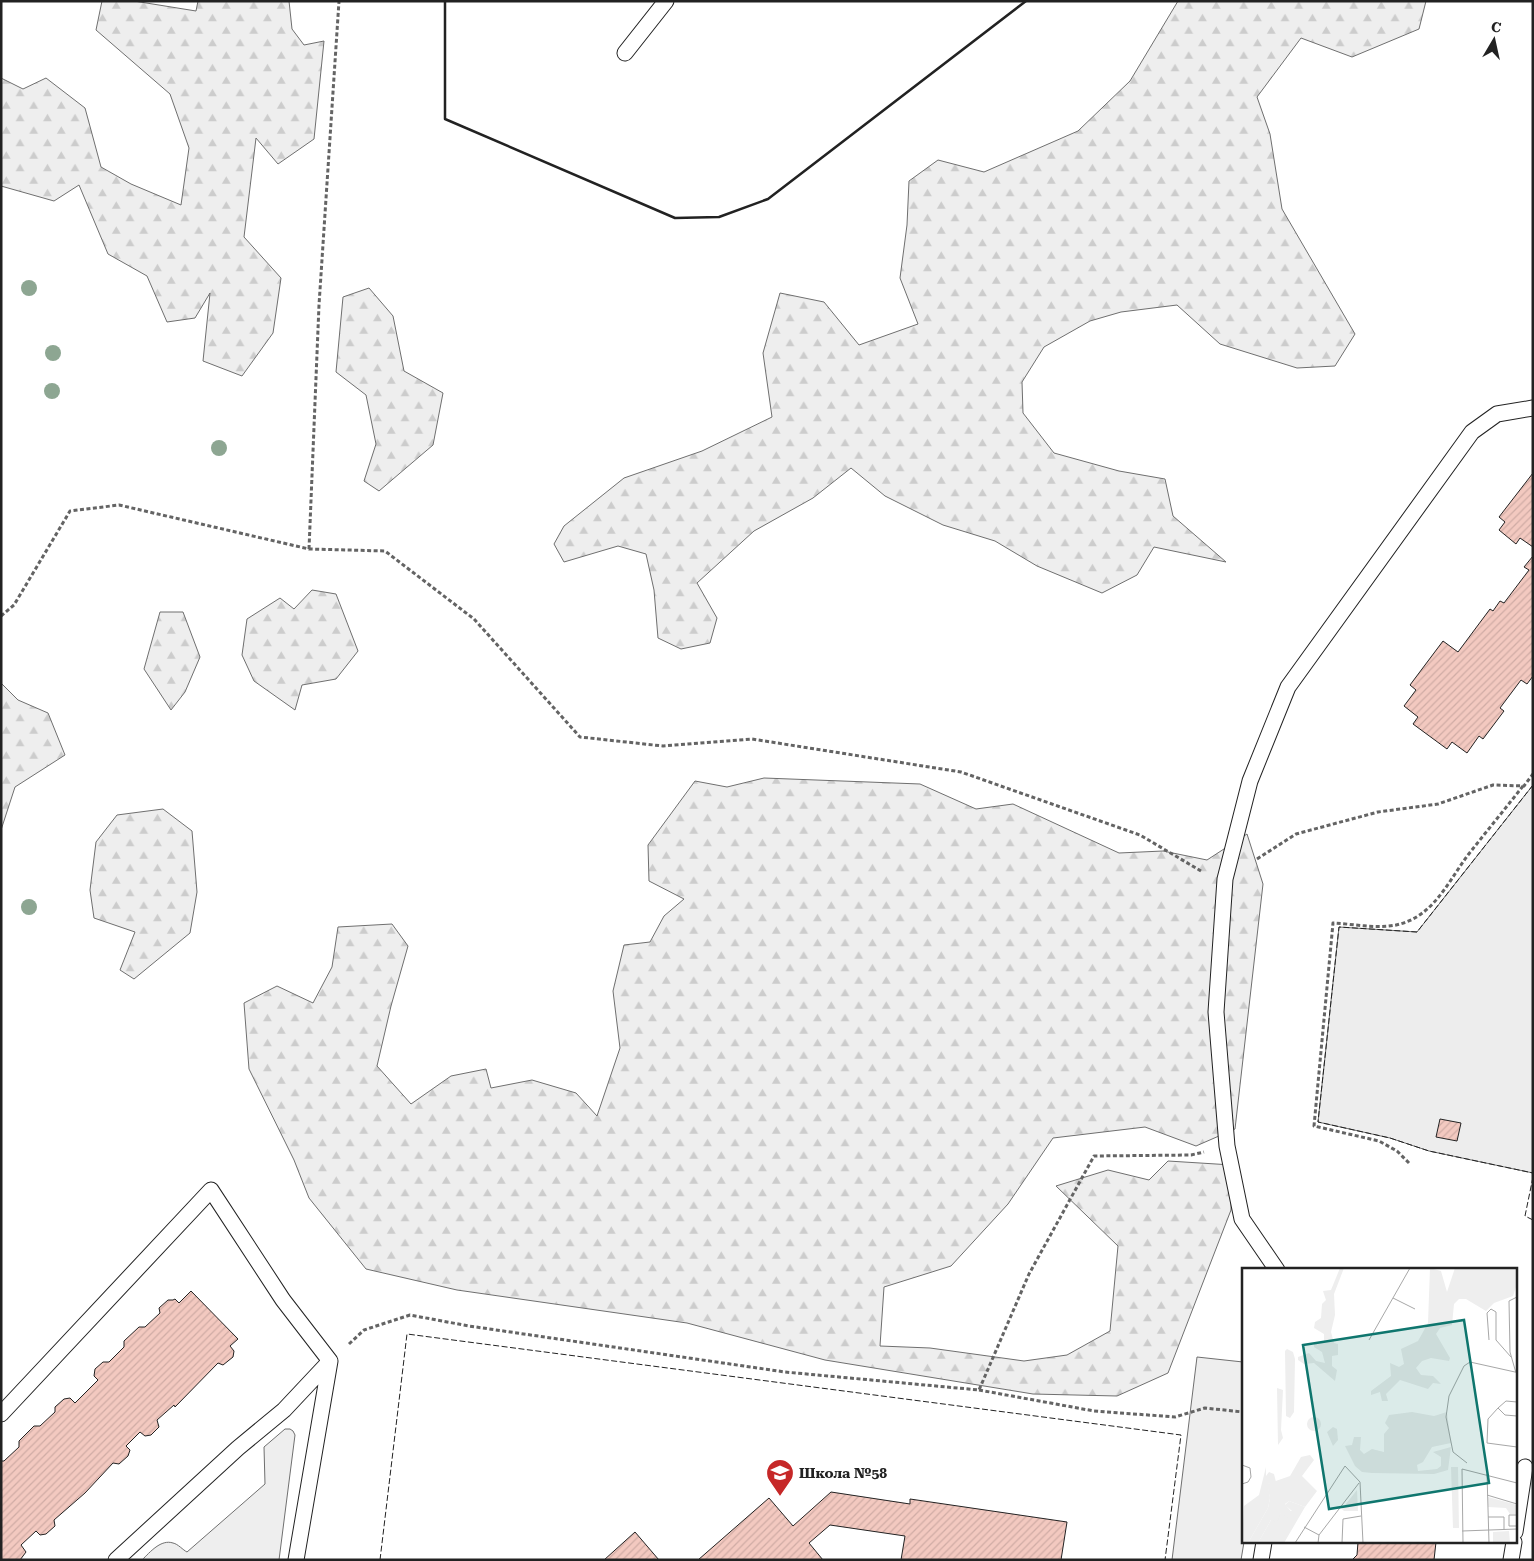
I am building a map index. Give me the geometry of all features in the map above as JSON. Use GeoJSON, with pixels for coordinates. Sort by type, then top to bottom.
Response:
{"type":"FeatureCollection","features":[{"type":"Feature","properties":{"kind":"lane"},"geometry":{"type":"LineString","coordinates":[[625,53],[666,1]]}},
{"type":"Feature","properties":{"kind":"lane"},"geometry":{"type":"LineString","coordinates":[[1276,1268],[1242,1219],[1227,1146],[1216,1012],[1225,879],[1250,781],[1288,688],[1472,432],[1497,414],[1533,408]]}},
{"type":"Feature","properties":{"kind":"lane"},"geometry":{"type":"LineString","coordinates":[[1,1414],[211,1190],[283,1300],[330,1361],[296,1560]]}},
{"type":"Feature","properties":{"kind":"lane"},"geometry":{"type":"LineString","coordinates":[[116,1560],[238,1448],[284,1410],[330,1361]]}},
{"type":"Feature","properties":{"kind":"lane"},"geometry":{"type":"LineString","coordinates":[[1516,1525],[1524,1468]]}},
{"type":"Feature","properties":{"kind":"lane"},"geometry":{"type":"LineString","coordinates":[[1261,1560],[1264,1544]]}},
{"type":"Feature","properties":{"kind":"lane"},"geometry":{"type":"LineString","coordinates":[[1511,1560],[1514,1544]]}},
{"type":"Feature","properties":{"kind":"path"},"geometry":{"type":"LineString","coordinates":[[309,549],[319,305],[340,1]]}},
{"type":"Feature","properties":{"kind":"path"},"geometry":{"type":"LineString","coordinates":[[1,616],[14,606],[70,512],[119,505],[309,549],[385,552],[474,619],[580,737],[663,746],[752,739],[961,772],[1140,835],[1207,874],[1225,879],[1296,834],[1378,812],[1438,804],[1493,785],[1524,786]]}},
{"type":"Feature","properties":{"kind":"path"},"geometry":{"type":"LineString","coordinates":[[1408,1163],[1397,1151],[1379,1141],[1314,1126],[1333,923],[1389,926],[1406,922],[1422,913],[1444,889],[1533,774]]}},
{"type":"Feature","properties":{"kind":"path"},"geometry":{"type":"LineString","coordinates":[[979,1390],[1029,1274],[1094,1156],[1191,1155],[1227,1146]]}},
{"type":"Feature","properties":{"kind":"path"},"geometry":{"type":"LineString","coordinates":[[330,1361],[364,1330],[410,1315],[785,1372],[979,1390],[1103,1412],[1175,1417],[1205,1408],[1242,1412]]}},
{"type":"Feature","properties":{"kind":"green space"},"geometry":{"type":"Polygon","coordinates":[[[102,1],[134,1],[196,11],[198,1],[289,1],[292,29],[304,45],[324,41],[314,139],[278,164],[256,138],[244,237],[281,278],[273,333],[242,376],[203,361],[210,293],[195,318],[167,322],[147,276],[108,254],[79,185],[54,201],[1,186],[1,78],[23,89],[46,78],[85,108],[101,167],[131,184],[181,205],[189,148],[170,94],[96,30],[102,1]]]}},
{"type":"Feature","properties":{"kind":"green space"},"geometry":{"type":"Polygon","coordinates":[[[1178,1],[1426,1],[1419,29],[1352,57],[1301,38],[1257,97],[1270,134],[1282,209],[1355,334],[1335,366],[1297,368],[1220,344],[1177,305],[1121,312],[1090,321],[1044,347],[1022,382],[1023,413],[1054,453],[1119,471],[1165,479],[1173,516],[1226,562],[1154,547],[1137,575],[1102,593],[1037,566],[995,541],[943,525],[885,496],[851,468],[813,498],[754,531],[697,583],[717,618],[710,643],[681,649],[658,638],[654,590],[646,554],[618,546],[564,562],[554,544],[564,526],[624,478],[702,451],[772,417],[763,353],[780,293],[824,302],[859,345],[918,324],[900,278],[907,225],[909,181],[938,160],[984,172],[1078,131],[1130,81],[1178,1]]]}},
{"type":"Feature","properties":{"kind":"green space"},"geometry":{"type":"Polygon","coordinates":[[[369,288],[393,316],[404,371],[443,393],[433,445],[379,491],[364,481],[376,444],[366,395],[336,372],[343,297],[369,288]]]}},
{"type":"Feature","properties":{"kind":"green space"},"geometry":{"type":"Polygon","coordinates":[[[312,590],[336,594],[358,651],[336,679],[302,685],[295,710],[254,681],[242,655],[247,619],[280,598],[294,609],[312,590]]]}},
{"type":"Feature","properties":{"kind":"green space"},"geometry":{"type":"Polygon","coordinates":[[[160,612],[183,612],[200,657],[185,692],[171,710],[144,669],[160,612]]]}},
{"type":"Feature","properties":{"kind":"green space"},"geometry":{"type":"Polygon","coordinates":[[[1,683],[18,700],[48,713],[65,755],[15,787],[1,830],[1,683]]]}},
{"type":"Feature","properties":{"kind":"green space"},"geometry":{"type":"Polygon","coordinates":[[[764,778],[920,784],[976,809],[1013,804],[1119,853],[1163,851],[1207,860],[1247,834],[1263,884],[1235,1129],[1196,1146],[1145,1127],[1053,1138],[1008,1204],[951,1266],[884,1287],[880,1346],[930,1348],[1024,1361],[1067,1355],[1110,1331],[1118,1246],[1056,1186],[1108,1170],[1149,1180],[1168,1161],[1232,1165],[1231,1210],[1168,1373],[1117,1396],[1033,1394],[825,1360],[687,1323],[457,1290],[366,1269],[309,1198],[294,1160],[249,1069],[244,1003],[277,986],[313,1003],[332,967],[338,927],[392,924],[408,946],[377,1066],[411,1104],[451,1076],[486,1069],[491,1088],[532,1080],[576,1093],[597,1116],[620,1048],[613,991],[624,945],[650,942],[664,916],[684,899],[649,881],[648,845],[695,781],[727,787],[764,778]]]}},
{"type":"Feature","properties":{"kind":"green space"},"geometry":{"type":"Polygon","coordinates":[[[163,809],[192,831],[197,892],[190,933],[134,979],[120,970],[135,932],[94,918],[90,890],[96,842],[117,815],[163,809]]]}},
{"type":"Feature","properties":{"kind":"green space"},"geometry":{"type":"Polygon","coordinates":[[[1197,1357],[1242,1362],[1242,1544],[1244,1544],[1241,1560],[1172,1560],[1197,1357]]]}},
{"type":"Feature","properties":{"kind":"green space"},"geometry":{"type":"Polygon","coordinates":[[[285,1429],[290,1429],[295,1435],[279,1560],[142,1560],[156,1547],[169,1542],[187,1552],[265,1484],[264,1447],[285,1429]]]}},
{"type":"Feature","properties":{"kind":"shaded area"},"geometry":{"type":"Polygon","coordinates":[[[1533,785],[1533,1173],[1429,1151],[1390,1138],[1318,1122],[1339,927],[1417,932],[1533,785]]]}},
{"type":"Feature","properties":{"kind":"building"},"geometry":{"type":"Polygon","coordinates":[[[1533,473],[1533,547],[1520,538],[1516,544],[1499,530],[1505,522],[1499,517],[1533,473]]]}},
{"type":"Feature","properties":{"kind":"building"},"geometry":{"type":"Polygon","coordinates":[[[1533,556],[1533,676],[1527,684],[1521,680],[1500,708],[1504,711],[1483,739],[1479,736],[1467,753],[1452,742],[1447,749],[1413,724],[1418,717],[1404,706],[1416,690],[1410,685],[1443,641],[1458,652],[1490,609],[1493,611],[1500,601],[1504,603],[1529,570],[1524,567],[1533,556]]]}},
{"type":"Feature","properties":{"kind":"building"},"geometry":{"type":"Polygon","coordinates":[[[1440,1119],[1461,1123],[1457,1141],[1436,1137],[1440,1119]]]}},
{"type":"Feature","properties":{"kind":"building"},"geometry":{"type":"Polygon","coordinates":[[[191,1291],[238,1339],[230,1346],[234,1351],[233,1357],[223,1365],[218,1363],[175,1407],[174,1405],[157,1420],[159,1427],[151,1435],[145,1436],[140,1432],[126,1446],[130,1450],[128,1456],[119,1464],[113,1463],[85,1493],[54,1520],[55,1526],[46,1534],[40,1535],[36,1531],[21,1545],[26,1552],[20,1560],[1,1560],[1,1461],[4,1461],[19,1447],[19,1441],[34,1426],[40,1426],[55,1412],[55,1407],[64,1399],[70,1398],[75,1403],[98,1380],[94,1376],[95,1369],[103,1362],[109,1362],[124,1347],[124,1341],[139,1327],[145,1327],[160,1313],[159,1308],[168,1300],[175,1299],[179,1303],[191,1291]]]}},
{"type":"Feature","properties":{"kind":"building"},"geometry":{"type":"Polygon","coordinates":[[[831,1492],[910,1504],[910,1499],[1067,1522],[1061,1560],[901,1560],[905,1536],[830,1525],[809,1543],[823,1560],[698,1560],[769,1498],[793,1526],[831,1492]]]}},
{"type":"Feature","properties":{"kind":"building"},"geometry":{"type":"Polygon","coordinates":[[[635,1532],[659,1560],[604,1560],[635,1532]]]}},
{"type":"Feature","properties":{"kind":"building"},"geometry":{"type":"Polygon","coordinates":[[[1358,1544],[1436,1544],[1434,1560],[1352,1560],[1357,1555],[1358,1544]]]}},
{"type":"Feature","properties":{"kind":"fence"},"geometry":{"type":"LineString","coordinates":[[1533,785],[1417,932],[1339,927],[1318,1122],[1390,1138],[1429,1151],[1533,1173]]}},
{"type":"Feature","properties":{"kind":"fence"},"geometry":{"type":"LineString","coordinates":[[1533,1177],[1525,1216],[1533,1220]]}},
{"type":"Feature","properties":{"kind":"fence"},"geometry":{"type":"LineString","coordinates":[[380,1560],[407,1334],[1181,1435],[1165,1560]]}},
{"type":"Feature","properties":{"kind":"wall"},"geometry":{"type":"LineString","coordinates":[[445,1],[445,119],[675,218],[719,217],[768,199],[1026,1]]}},
{"type":"Feature","properties":{"kind":"place","name":"Школа №58"},"geometry":{"type":"Point","coordinates":[780,1497]}}]}
